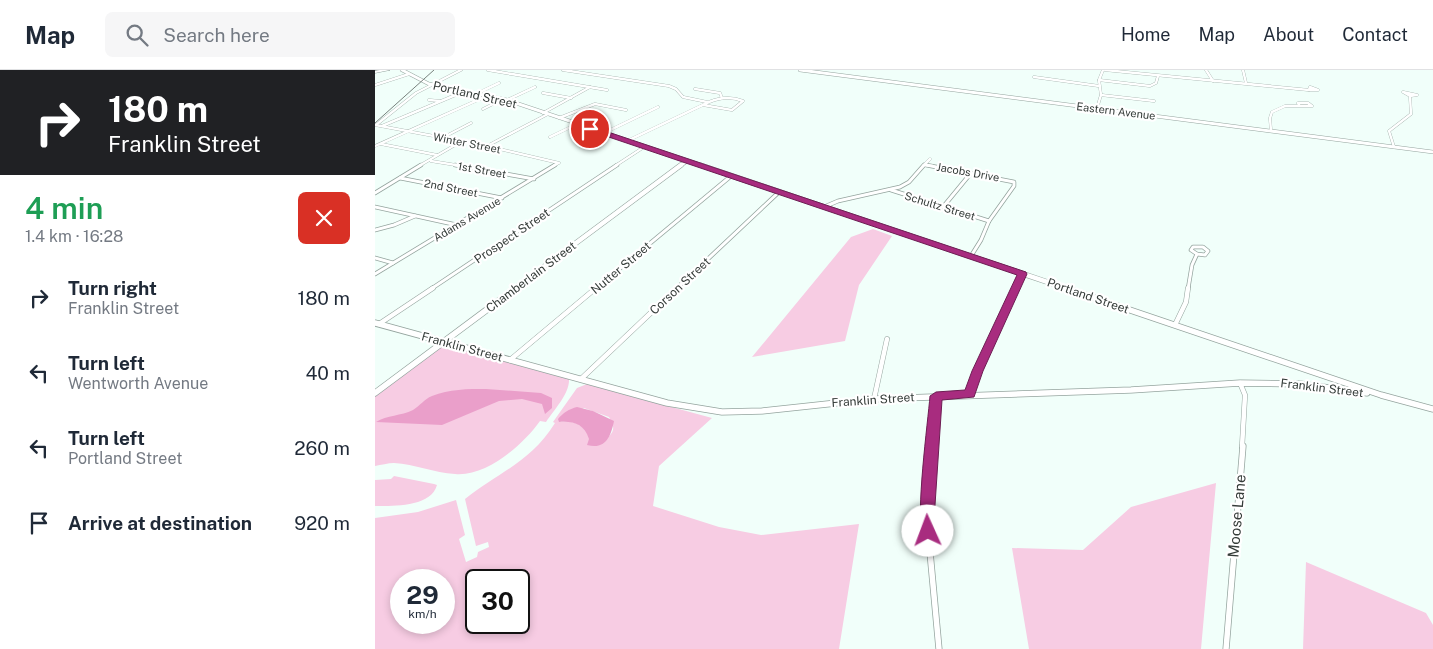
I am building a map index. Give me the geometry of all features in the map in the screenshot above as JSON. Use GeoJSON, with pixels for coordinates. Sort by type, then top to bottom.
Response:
{"type":"FeatureCollection","features":[{"type":"Feature","properties":{"kind":"main road"},"geometry":{"type":"LineString","coordinates":[[376,72],[382,70]]}},
{"type":"Feature","properties":{"kind":"main road"},"geometry":{"type":"LineString","coordinates":[[376,72],[388,70]]}},
{"type":"Feature","properties":{"kind":"street","name":"Portland Street"},"geometry":{"type":"LineString","coordinates":[[402,70],[429,84],[505,100],[1381,395],[1433,409]]}},
{"type":"Feature","properties":{"kind":"street"},"geometry":{"type":"LineString","coordinates":[[375,125],[395,107],[429,84],[461,70]]}},
{"type":"Feature","properties":{"kind":"street"},"geometry":{"type":"LineString","coordinates":[[488,70],[607,90]]}},
{"type":"Feature","properties":{"kind":"street"},"geometry":{"type":"LineString","coordinates":[[563,70],[674,87],[683,97],[709,102]]}},
{"type":"Feature","properties":{"kind":"street","name":"Eastern Avenue"},"geometry":{"type":"LineString","coordinates":[[800,70],[1433,152]]}},
{"type":"Feature","properties":{"kind":"street"},"geometry":{"type":"LineString","coordinates":[[1097,108],[1101,95],[1099,80],[1104,70],[1309,90]]}},
{"type":"Feature","properties":{"kind":"street"},"geometry":{"type":"LineString","coordinates":[[1206,70],[1213,81]]}},
{"type":"Feature","properties":{"kind":"street"},"geometry":{"type":"LineString","coordinates":[[1243,70],[1246,83]]}},
{"type":"Feature","properties":{"kind":"street"},"geometry":{"type":"LineString","coordinates":[[375,85],[409,74]]}},
{"type":"Feature","properties":{"kind":"street"},"geometry":{"type":"LineString","coordinates":[[1099,80],[1150,86],[1156,83],[1158,76]]}},
{"type":"Feature","properties":{"kind":"street"},"geometry":{"type":"LineString","coordinates":[[1034,77],[1099,86]]}},
{"type":"Feature","properties":{"kind":"street"},"geometry":{"type":"LineString","coordinates":[[478,93],[499,84]]}},
{"type":"Feature","properties":{"kind":"street"},"geometry":{"type":"LineString","coordinates":[[483,108],[535,87]]}},
{"type":"Feature","properties":{"kind":"street"},"geometry":{"type":"LineString","coordinates":[[487,146],[591,87]]}},
{"type":"Feature","properties":{"kind":"street"},"geometry":{"type":"LineString","coordinates":[[695,88],[718,92],[722,98]]}},
{"type":"Feature","properties":{"kind":"street"},"geometry":{"type":"LineString","coordinates":[[382,126],[465,91]]}},
{"type":"Feature","properties":{"kind":"street"},"geometry":{"type":"LineString","coordinates":[[543,93],[571,98]]}},
{"type":"Feature","properties":{"kind":"street"},"geometry":{"type":"LineString","coordinates":[[1101,95],[1154,101]]}},
{"type":"Feature","properties":{"kind":"street"},"geometry":{"type":"LineString","coordinates":[[375,146],[489,96]]}},
{"type":"Feature","properties":{"kind":"street"},"geometry":{"type":"LineString","coordinates":[[1394,147],[1389,131],[1411,114],[1410,96]]}},
{"type":"Feature","properties":{"kind":"street"},"geometry":{"type":"LineString","coordinates":[[627,141],[709,102],[722,98],[743,101],[732,110],[703,105]]}},
{"type":"Feature","properties":{"kind":"street"},"geometry":{"type":"LineString","coordinates":[[429,100],[440,102]]}},
{"type":"Feature","properties":{"kind":"street"},"geometry":{"type":"LineString","coordinates":[[559,118],[595,104],[626,110]]}},
{"type":"Feature","properties":{"kind":"street"},"geometry":{"type":"LineString","coordinates":[[1271,131],[1269,118],[1272,112],[1283,107],[1299,105]]}},
{"type":"Feature","properties":{"kind":"street"},"geometry":{"type":"LineString","coordinates":[[604,133],[658,107]]}},
{"type":"Feature","properties":{"kind":"street"},"geometry":{"type":"LineString","coordinates":[[442,138],[471,123]]}},
{"type":"Feature","properties":{"kind":"street"},"geometry":{"type":"LineString","coordinates":[[550,137],[577,124]]}},
{"type":"Feature","properties":{"kind":"street","name":"Winter Street"},"geometry":{"type":"LineString","coordinates":[[375,125],[487,146],[559,163]]}},
{"type":"Feature","properties":{"kind":"street"},"geometry":{"type":"LineString","coordinates":[[375,193],[462,141]]}},
{"type":"Feature","properties":{"kind":"street"},"geometry":{"type":"LineString","coordinates":[[380,144],[437,156]]}},
{"type":"Feature","properties":{"kind":"street","name":"Prospect Street"},"geometry":{"type":"LineString","coordinates":[[377,324],[644,147]]}},
{"type":"Feature","properties":{"kind":"street"},"geometry":{"type":"LineString","coordinates":[[824,207],[838,201],[891,190],[909,182],[930,159]]}},
{"type":"Feature","properties":{"kind":"street","name":"1st Street"},"geometry":{"type":"LineString","coordinates":[[431,161],[534,179]]}},
{"type":"Feature","properties":{"kind":"street","name":"Chamberlain Street"},"geometry":{"type":"LineString","coordinates":[[375,394],[687,162]]}},
{"type":"Feature","properties":{"kind":"street","name":"Adams Avenue"},"geometry":{"type":"LineString","coordinates":[[375,274],[559,163]]}},
{"type":"Feature","properties":{"kind":"street","name":"Jacobs Drive"},"geometry":{"type":"LineString","coordinates":[[925,164],[1011,180],[1015,184],[989,221],[981,240],[971,256]]}},
{"type":"Feature","properties":{"kind":"street"},"geometry":{"type":"LineString","coordinates":[[943,207],[971,173]]}},
{"type":"Feature","properties":{"kind":"street","name":"Nutter Street"},"geometry":{"type":"LineString","coordinates":[[510,360],[731,176]]}},
{"type":"Feature","properties":{"kind":"street","name":"2nd Street"},"geometry":{"type":"LineString","coordinates":[[400,178],[502,198]]}},
{"type":"Feature","properties":{"kind":"street","name":"Schultz Street"},"geometry":{"type":"LineString","coordinates":[[891,190],[989,221]]}},
{"type":"Feature","properties":{"kind":"street","name":"Corson Street"},"geometry":{"type":"LineString","coordinates":[[581,379],[779,192]]}},
{"type":"Feature","properties":{"kind":"street"},"geometry":{"type":"LineString","coordinates":[[375,207],[457,225]]}},
{"type":"Feature","properties":{"kind":"street"},"geometry":{"type":"LineString","coordinates":[[375,230],[394,225],[415,216]]}},
{"type":"Feature","properties":{"kind":"street"},"geometry":{"type":"LineString","coordinates":[[1175,325],[1186,302],[1192,265],[1197,254]]}},
{"type":"Feature","properties":{"kind":"street"},"geometry":{"type":"LineString","coordinates":[[375,258],[393,263]]}},
{"type":"Feature","properties":{"kind":"street"},"geometry":{"type":"LineString","coordinates":[[969,394],[977,371],[1022,274]]}},
{"type":"Feature","properties":{"kind":"street","name":"Franklin Street"},"geometry":{"type":"LineString","coordinates":[[377,324],[667,403],[722,412],[762,411],[874,399],[969,394],[1131,390],[1240,383],[1300,384],[1381,395]]}},
{"type":"Feature","properties":{"kind":"street"},"geometry":{"type":"LineString","coordinates":[[874,399],[887,338]]}},
{"type":"Feature","properties":{"kind":"street","name":"Moose Lane"},"geometry":{"type":"LineString","coordinates":[[1226,649],[1244,421],[1245,395],[1240,383]]}},
{"type":"Feature","properties":{"kind":"street"},"geometry":{"type":"LineString","coordinates":[[936,396],[927,520],[939,649]]}},
{"type":"Feature","properties":{"kind":"shaded area"},"geometry":{"type":"Polygon","coordinates":[[[873,229],[892,236],[859,285],[845,341],[752,357],[851,237],[873,229]]]}},
{"type":"Feature","properties":{"kind":"shaded area"},"geometry":{"type":"Polygon","coordinates":[[[445,344],[569,379],[567,390],[546,422],[540,421],[524,440],[503,458],[479,470],[467,474],[455,474],[392,463],[375,466],[375,396],[445,344]]]}},
{"type":"Feature","properties":{"kind":"shaded area"},"geometry":{"type":"Polygon","coordinates":[[[587,384],[712,418],[659,466],[653,506],[719,527],[761,535],[859,524],[839,649],[375,649],[375,518],[418,512],[456,500],[465,535],[459,539],[466,562],[477,557],[478,552],[489,547],[488,542],[476,546],[465,499],[514,466],[536,448],[555,423],[553,422],[577,388],[587,384]],[[584,408],[559,422],[572,422],[586,430],[609,436],[613,425],[609,417],[584,408]]]}},
{"type":"Feature","properties":{"kind":"shaded area"},"geometry":{"type":"Polygon","coordinates":[[[486,389],[541,393],[552,398],[552,408],[545,414],[542,404],[522,399],[499,401],[442,425],[376,422],[413,410],[427,399],[438,394],[459,390],[486,389]]]}},
{"type":"Feature","properties":{"kind":"shaded area"},"geometry":{"type":"Polygon","coordinates":[[[577,407],[593,411],[614,421],[609,437],[603,444],[587,445],[589,439],[587,434],[578,424],[559,422],[558,419],[562,415],[577,407]]]}},
{"type":"Feature","properties":{"kind":"shaded area"},"geometry":{"type":"Polygon","coordinates":[[[394,476],[437,485],[427,498],[420,501],[411,504],[375,506],[375,480],[391,479],[394,476]]]}},
{"type":"Feature","properties":{"kind":"shaded area"},"geometry":{"type":"Polygon","coordinates":[[[1216,483],[1201,649],[1029,649],[1012,548],[1083,550],[1131,507],[1216,483]]]}},
{"type":"Feature","properties":{"kind":"shaded area"},"geometry":{"type":"Polygon","coordinates":[[[1306,562],[1426,613],[1433,625],[1433,649],[1303,649],[1306,562]]]}},
{"type":"Feature","properties":{"kind":"railway"},"geometry":{"type":"LineString","coordinates":[[375,123],[434,70]]}},
{"type":"Feature","properties":{"kind":"route"},"geometry":{"type":"LineString","coordinates":[[590,129],[1022,274],[977,371],[969,394],[936,396],[927,505],[928,531]]}}]}
